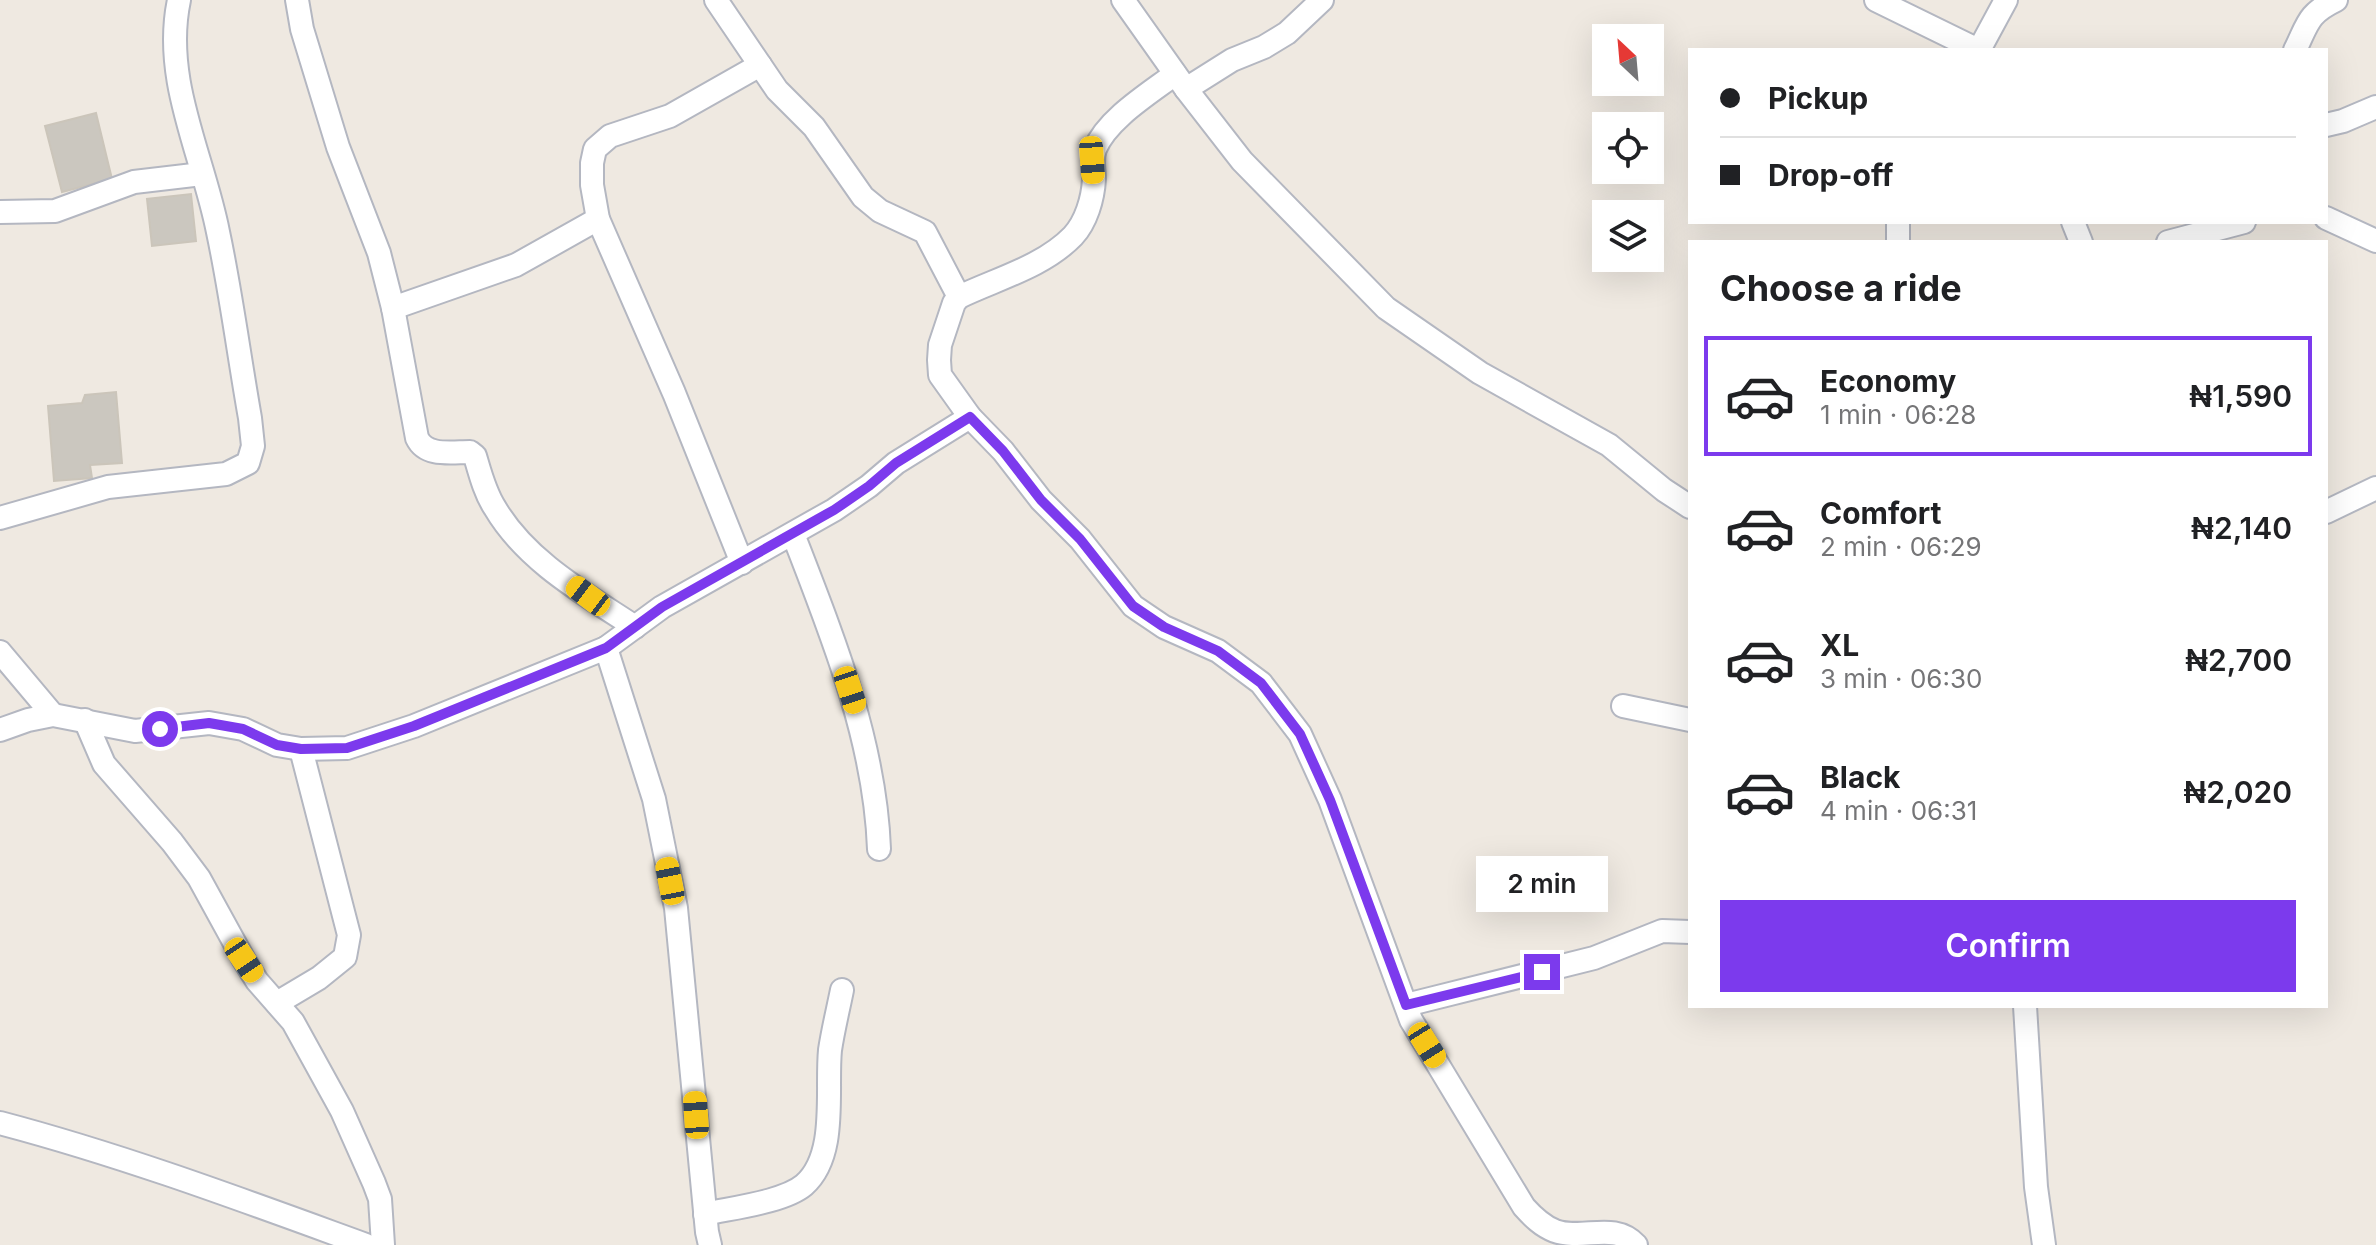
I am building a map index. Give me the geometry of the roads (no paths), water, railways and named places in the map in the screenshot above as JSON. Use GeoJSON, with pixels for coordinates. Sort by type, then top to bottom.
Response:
{"type":"FeatureCollection","features":[{"type":"Feature","properties":{"kind":"street"},"geometry":{"type":"LineString","coordinates":[[0,518],[108,487],[226,474],[248,463],[253,446],[250,418],[218,230],[190,136],[175,53],[179,0]]}},
{"type":"Feature","properties":{"kind":"street"},"geometry":{"type":"LineString","coordinates":[[297,0],[302,29],[338,147],[379,253],[421,447],[428,451],[470,452],[475,456],[494,507],[515,535],[537,558],[635,627]]}},
{"type":"Feature","properties":{"kind":"street"},"geometry":{"type":"LineString","coordinates":[[716,0],[777,90],[814,127],[863,197],[880,211],[925,232],[959,297]]}},
{"type":"Feature","properties":{"kind":"street"},"geometry":{"type":"LineString","coordinates":[[1123,0],[1242,161],[1386,308],[1480,373],[1609,445],[1688,506]]}},
{"type":"Feature","properties":{"kind":"street"},"geometry":{"type":"LineString","coordinates":[[1322,0],[1287,33],[1264,47],[1181,81],[1128,109],[1102,136],[1092,160],[1094,181],[1088,211],[1073,236],[1034,264],[959,297],[954,303],[940,345],[940,375],[970,417],[1003,451],[1041,500],[1080,539],[1133,606],[1164,627],[1218,651],[1261,683],[1300,734],[1330,800],[1411,1020],[1524,1207],[1540,1223],[1557,1232],[1616,1232],[1630,1238],[1636,1245]]}},
{"type":"Feature","properties":{"kind":"street"},"geometry":{"type":"LineString","coordinates":[[1876,0],[1949,44],[1969,48]]}},
{"type":"Feature","properties":{"kind":"street"},"geometry":{"type":"LineString","coordinates":[[1980,48],[2006,0]]}},
{"type":"Feature","properties":{"kind":"street"},"geometry":{"type":"LineString","coordinates":[[2296,48],[2305,23],[2336,0]]}},
{"type":"Feature","properties":{"kind":"street"},"geometry":{"type":"LineString","coordinates":[[742,563],[668,379],[598,219],[592,163],[595,149],[610,136],[670,116],[760,65]]}},
{"type":"Feature","properties":{"kind":"street"},"geometry":{"type":"LineString","coordinates":[[2328,125],[2376,107]]}},
{"type":"Feature","properties":{"kind":"street"},"geometry":{"type":"LineString","coordinates":[[0,212],[55,211],[134,182],[202,174]]}},
{"type":"Feature","properties":{"kind":"street"},"geometry":{"type":"LineString","coordinates":[[393,308],[516,265],[598,219]]}},
{"type":"Feature","properties":{"kind":"street"},"geometry":{"type":"LineString","coordinates":[[2328,219],[2376,241]]}},
{"type":"Feature","properties":{"kind":"street"},"geometry":{"type":"LineString","coordinates":[[2176,240],[2236,224]]}},
{"type":"Feature","properties":{"kind":"street"},"geometry":{"type":"LineString","coordinates":[[0,730],[53,715],[135,731],[209,723],[243,729],[277,745],[301,749],[347,748],[414,726],[606,648],[662,607],[834,510],[896,463],[970,417]]}},
{"type":"Feature","properties":{"kind":"street"},"geometry":{"type":"LineString","coordinates":[[2328,511],[2376,488]]}},
{"type":"Feature","properties":{"kind":"street"},"geometry":{"type":"LineString","coordinates":[[793,534],[860,722],[878,816],[879,849]]}},
{"type":"Feature","properties":{"kind":"street"},"geometry":{"type":"LineString","coordinates":[[606,648],[654,799],[676,908],[710,1245]]}},
{"type":"Feature","properties":{"kind":"street"},"geometry":{"type":"LineString","coordinates":[[0,653],[53,715]]}},
{"type":"Feature","properties":{"kind":"street"},"geometry":{"type":"LineString","coordinates":[[1623,706],[1688,720]]}},
{"type":"Feature","properties":{"kind":"street"},"geometry":{"type":"LineString","coordinates":[[85,720],[104,764],[199,878],[244,960],[293,1022],[316,1060],[380,1199],[383,1245]]}},
{"type":"Feature","properties":{"kind":"street"},"geometry":{"type":"LineString","coordinates":[[277,1003],[319,978],[345,957],[349,935],[301,749]]}},
{"type":"Feature","properties":{"kind":"street"},"geometry":{"type":"LineString","coordinates":[[1406,1005],[1594,958],[1662,931],[1688,932]]}},
{"type":"Feature","properties":{"kind":"street"},"geometry":{"type":"LineString","coordinates":[[705,1214],[783,1195],[803,1186],[823,1158],[827,1138],[831,1048],[842,990]]}},
{"type":"Feature","properties":{"kind":"street"},"geometry":{"type":"LineString","coordinates":[[2025,1008],[2036,1187],[2044,1245]]}},
{"type":"Feature","properties":{"kind":"street"},"geometry":{"type":"LineString","coordinates":[[0,1123],[190,1181],[366,1245]]}}]}
